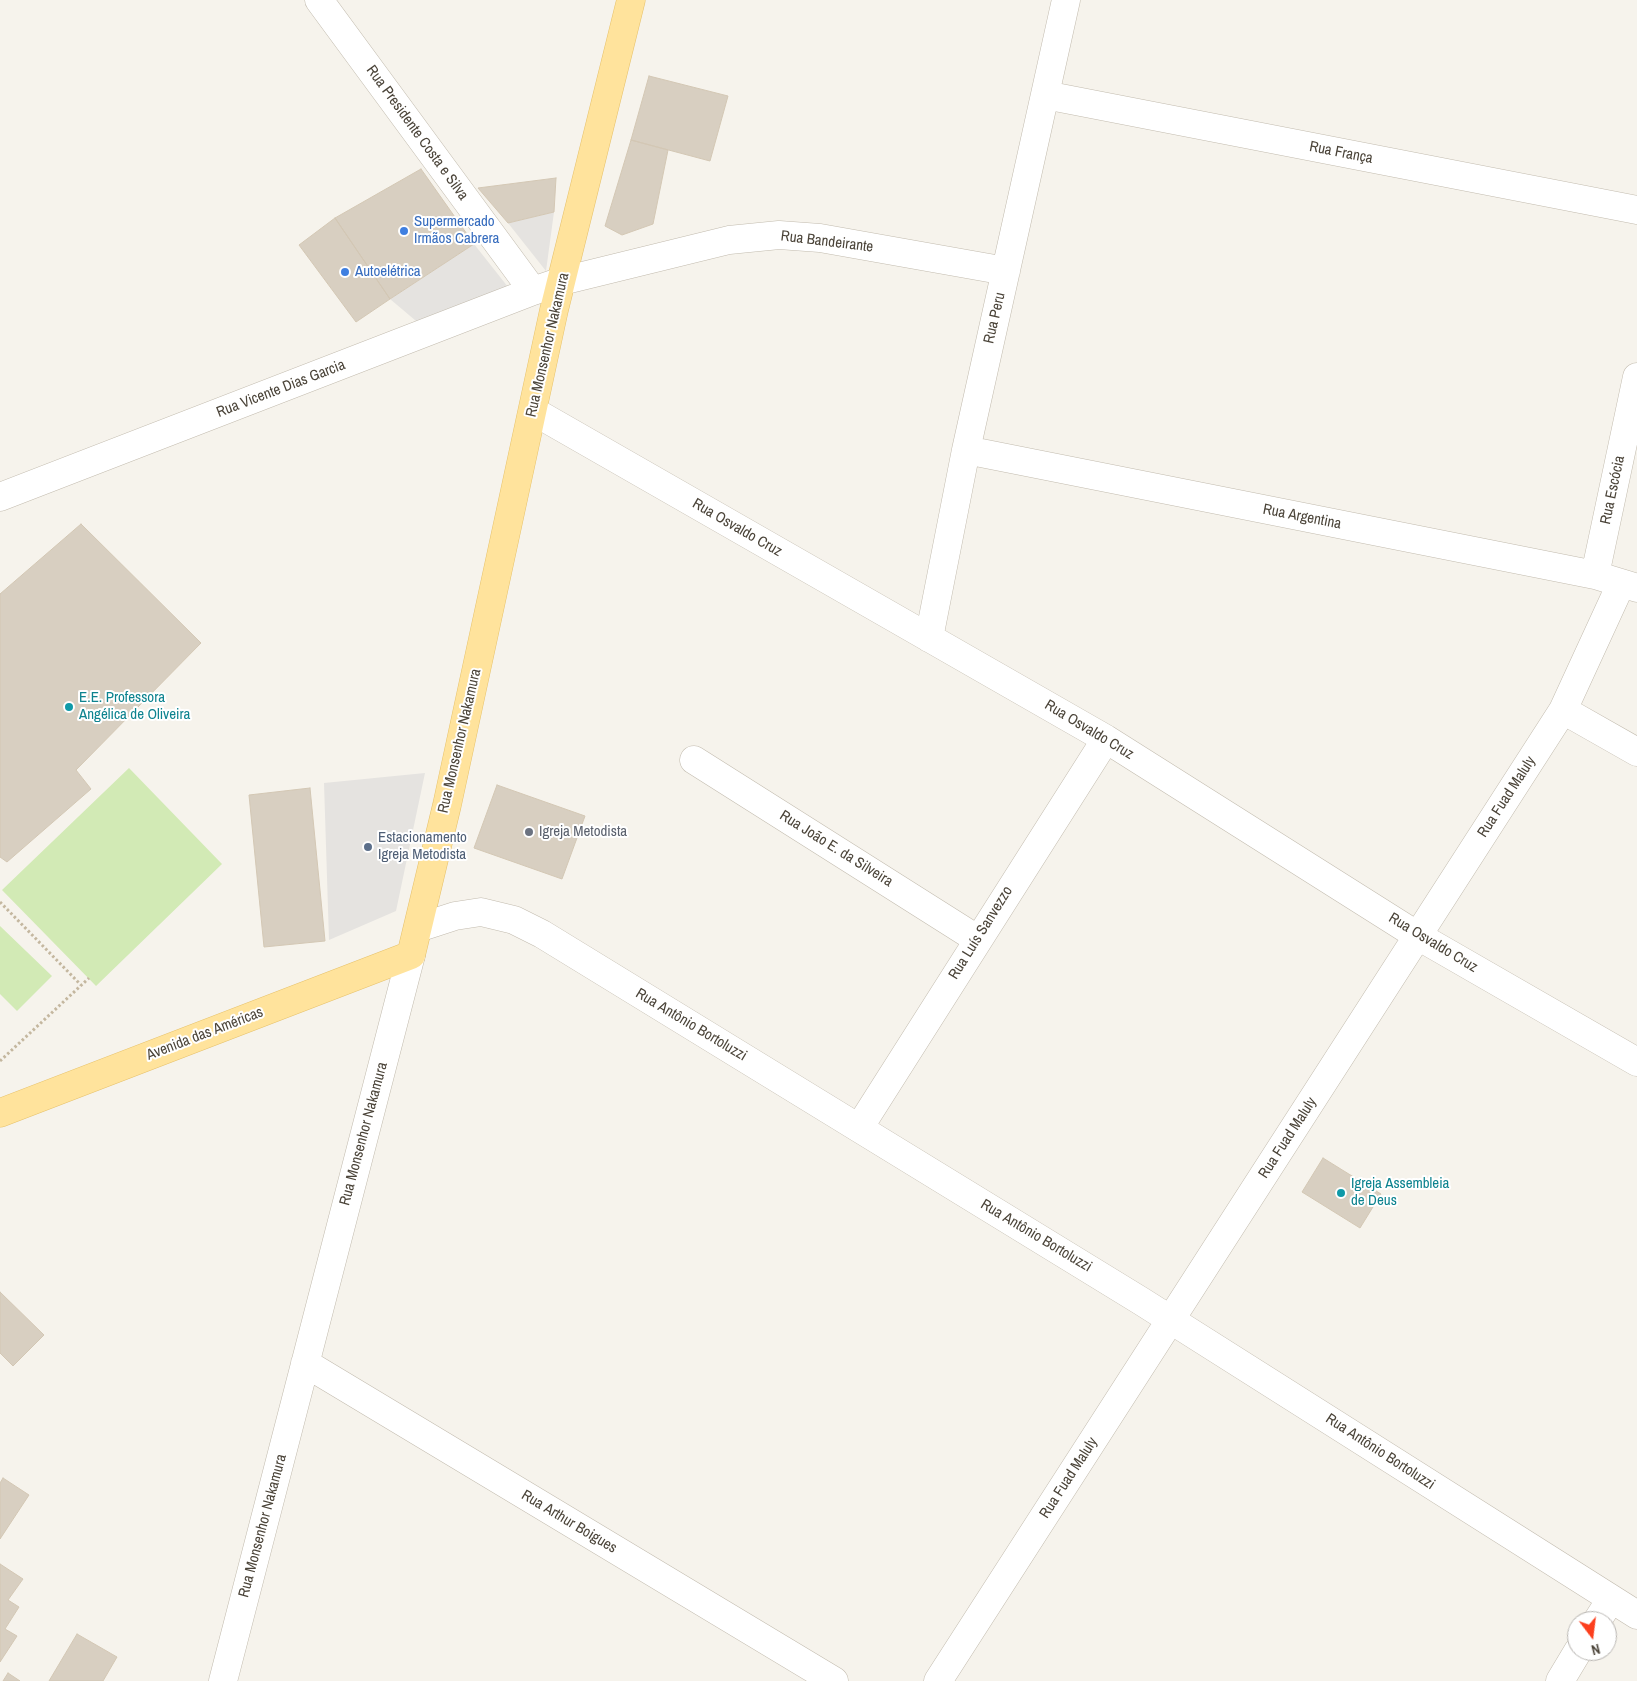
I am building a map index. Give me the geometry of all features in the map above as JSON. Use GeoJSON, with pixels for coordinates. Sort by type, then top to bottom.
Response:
{"type":"FeatureCollection","features":[{"type":"Feature","properties":{"kind":"main road","name":"Rua Monsenhor Nakamura"},"geometry":{"type":"LineString","coordinates":[[411,955],[532,411],[631,0]]}},
{"type":"Feature","properties":{"kind":"main road","name":"Avenida das Américas"},"geometry":{"type":"LineString","coordinates":[[0,1112],[411,955]]}},
{"type":"Feature","properties":{"kind":"street","name":"Rua Presidente Costa e Silva"},"geometry":{"type":"LineString","coordinates":[[319,0],[533,291]]}},
{"type":"Feature","properties":{"kind":"street","name":"Rua Peru"},"geometry":{"type":"LineString","coordinates":[[929,638],[966,450],[1066,0]]}},
{"type":"Feature","properties":{"kind":"street","name":"Rua França"},"geometry":{"type":"LineString","coordinates":[[1045,95],[1637,210]]}},
{"type":"Feature","properties":{"kind":"street","name":"Rua Bandeirante"},"geometry":{"type":"LineString","coordinates":[[562,281],[729,240],[779,235],[820,238],[1006,271]]}},
{"type":"Feature","properties":{"kind":"street","name":"Rua Vicente Dias Garcia"},"geometry":{"type":"LineString","coordinates":[[0,497],[562,281]]}},
{"type":"Feature","properties":{"kind":"street","name":"Rua Escócia"},"geometry":{"type":"LineString","coordinates":[[1595,575],[1637,377]]}},
{"type":"Feature","properties":{"kind":"street","name":"Rua Osvaldo Cruz"},"geometry":{"type":"LineString","coordinates":[[532,411],[1106,739],[1418,936],[1637,1062]]}},
{"type":"Feature","properties":{"kind":"street","name":"Rua Argentina"},"geometry":{"type":"LineString","coordinates":[[966,450],[1595,575],[1629,586]]}},
{"type":"Feature","properties":{"kind":"street","name":"Rua Fuad Maluly"},"geometry":{"type":"LineString","coordinates":[[938,1681],[1563,710],[1629,586]]}},
{"type":"Feature","properties":{"kind":"street"},"geometry":{"type":"LineString","coordinates":[[1563,710],[1637,752]]}},
{"type":"Feature","properties":{"kind":"street","name":"Rua Luís Sanvezzo"},"geometry":{"type":"LineString","coordinates":[[859,1128],[977,939],[1106,739]]}},
{"type":"Feature","properties":{"kind":"street","name":"Rua João E. da Silveira"},"geometry":{"type":"LineString","coordinates":[[694,760],[977,939]]}},
{"type":"Feature","properties":{"kind":"street","name":"Rua Antônio Bortoluzzi"},"geometry":{"type":"LineString","coordinates":[[418,928],[455,916],[481,912],[514,920],[542,934],[1172,1320],[1604,1610],[1637,1615]]}},
{"type":"Feature","properties":{"kind":"street","name":"Rua Monsenhor Nakamura"},"geometry":{"type":"LineString","coordinates":[[223,1681],[411,955]]}},
{"type":"Feature","properties":{"kind":"street","name":"Rua Arthur Boigues"},"geometry":{"type":"LineString","coordinates":[[305,1363],[834,1681]]}},
{"type":"Feature","properties":{"kind":"street"},"geometry":{"type":"LineString","coordinates":[[1560,1681],[1572,1661]]}},
{"type":"Feature","properties":{"kind":"path"},"geometry":{"type":"LineString","coordinates":[[0,902],[82,985]]}},
{"type":"Feature","properties":{"kind":"path"},"geometry":{"type":"LineString","coordinates":[[0,1062],[89,978]]}},
{"type":"Feature","properties":{"kind":"green space"},"geometry":{"type":"Polygon","coordinates":[[[129,768],[222,864],[96,986],[2,890],[129,768]]]}},
{"type":"Feature","properties":{"kind":"green space"},"geometry":{"type":"Polygon","coordinates":[[[0,926],[52,976],[17,1011],[0,994],[0,926]]]}},
{"type":"Feature","properties":{"kind":"shaded area"},"geometry":{"type":"Polygon","coordinates":[[[554,212],[546,271],[508,223],[554,212]]]}},
{"type":"Feature","properties":{"kind":"shaded area"},"geometry":{"type":"Polygon","coordinates":[[[474,244],[508,287],[422,326],[390,299],[474,244]]]}},
{"type":"Feature","properties":{"kind":"shaded area","name":"Estacionamento Igreja Metodista"},"geometry":{"type":"Polygon","coordinates":[[[425,773],[396,911],[329,940],[324,783],[425,773]]]}},
{"type":"Feature","properties":{"kind":"building"},"geometry":{"type":"Polygon","coordinates":[[[649,76],[728,96],[710,161],[631,140],[649,76]]]}},
{"type":"Feature","properties":{"kind":"building"},"geometry":{"type":"Polygon","coordinates":[[[631,140],[668,150],[653,224],[622,235],[605,226],[631,140]]]}},
{"type":"Feature","properties":{"kind":"building","name":"Supermercado Irmãos Cabrera"},"geometry":{"type":"Polygon","coordinates":[[[421,169],[474,244],[390,299],[335,218],[421,169]]]}},
{"type":"Feature","properties":{"kind":"building"},"geometry":{"type":"Polygon","coordinates":[[[556,178],[554,212],[508,223],[478,188],[556,178]]]}},
{"type":"Feature","properties":{"kind":"building","name":"Autoelétrica"},"geometry":{"type":"Polygon","coordinates":[[[335,218],[390,299],[356,322],[299,245],[335,218]]]}},
{"type":"Feature","properties":{"kind":"building","name":"E.E. Professora Angélica de Oliveira"},"geometry":{"type":"Polygon","coordinates":[[[81,524],[201,643],[76,770],[91,789],[7,862],[0,857],[0,594],[81,524]]]}},
{"type":"Feature","properties":{"kind":"building","name":"Igreja Metodista"},"geometry":{"type":"Polygon","coordinates":[[[497,785],[585,816],[562,879],[474,848],[497,785]]]}},
{"type":"Feature","properties":{"kind":"building"},"geometry":{"type":"Polygon","coordinates":[[[310,788],[325,941],[264,947],[249,795],[310,788]]]}},
{"type":"Feature","properties":{"kind":"building","name":"Igreja Assembleia de Deus"},"geometry":{"type":"Polygon","coordinates":[[[1323,1158],[1381,1194],[1360,1228],[1302,1192],[1323,1158]]]}},
{"type":"Feature","properties":{"kind":"building"},"geometry":{"type":"Polygon","coordinates":[[[0,1292],[44,1335],[13,1366],[0,1353],[0,1292]]]}},
{"type":"Feature","properties":{"kind":"building"},"geometry":{"type":"Polygon","coordinates":[[[3,1478],[29,1495],[0,1539],[0,1483],[3,1478]]]}},
{"type":"Feature","properties":{"kind":"building"},"geometry":{"type":"Polygon","coordinates":[[[0,1564],[23,1579],[8,1600],[19,1607],[5,1629],[17,1636],[0,1662],[0,1564]]]}},
{"type":"Feature","properties":{"kind":"building"},"geometry":{"type":"Polygon","coordinates":[[[77,1634],[117,1657],[103,1681],[49,1681],[77,1634]]]}},
{"type":"Feature","properties":{"kind":"building"},"geometry":{"type":"Polygon","coordinates":[[[8,1673],[20,1681],[3,1681],[8,1673]]]}},
{"type":"Feature","properties":{"kind":"place","name":"Supermercado Irmãos Cabrera"},"geometry":{"type":"Point","coordinates":[404,231]}},
{"type":"Feature","properties":{"kind":"place","name":"Autoelétrica"},"geometry":{"type":"Point","coordinates":[345,272]}},
{"type":"Feature","properties":{"kind":"place","name":"E.E. Professora Angélica de Oliveira"},"geometry":{"type":"Point","coordinates":[69,707]}},
{"type":"Feature","properties":{"kind":"place","name":"Igreja Metodista"},"geometry":{"type":"Point","coordinates":[529,832]}},
{"type":"Feature","properties":{"kind":"place","name":"Estacionamento Igreja Metodista"},"geometry":{"type":"Point","coordinates":[368,847]}},
{"type":"Feature","properties":{"kind":"place","name":"Igreja Assembleia de Deus"},"geometry":{"type":"Point","coordinates":[1341,1193]}}]}
